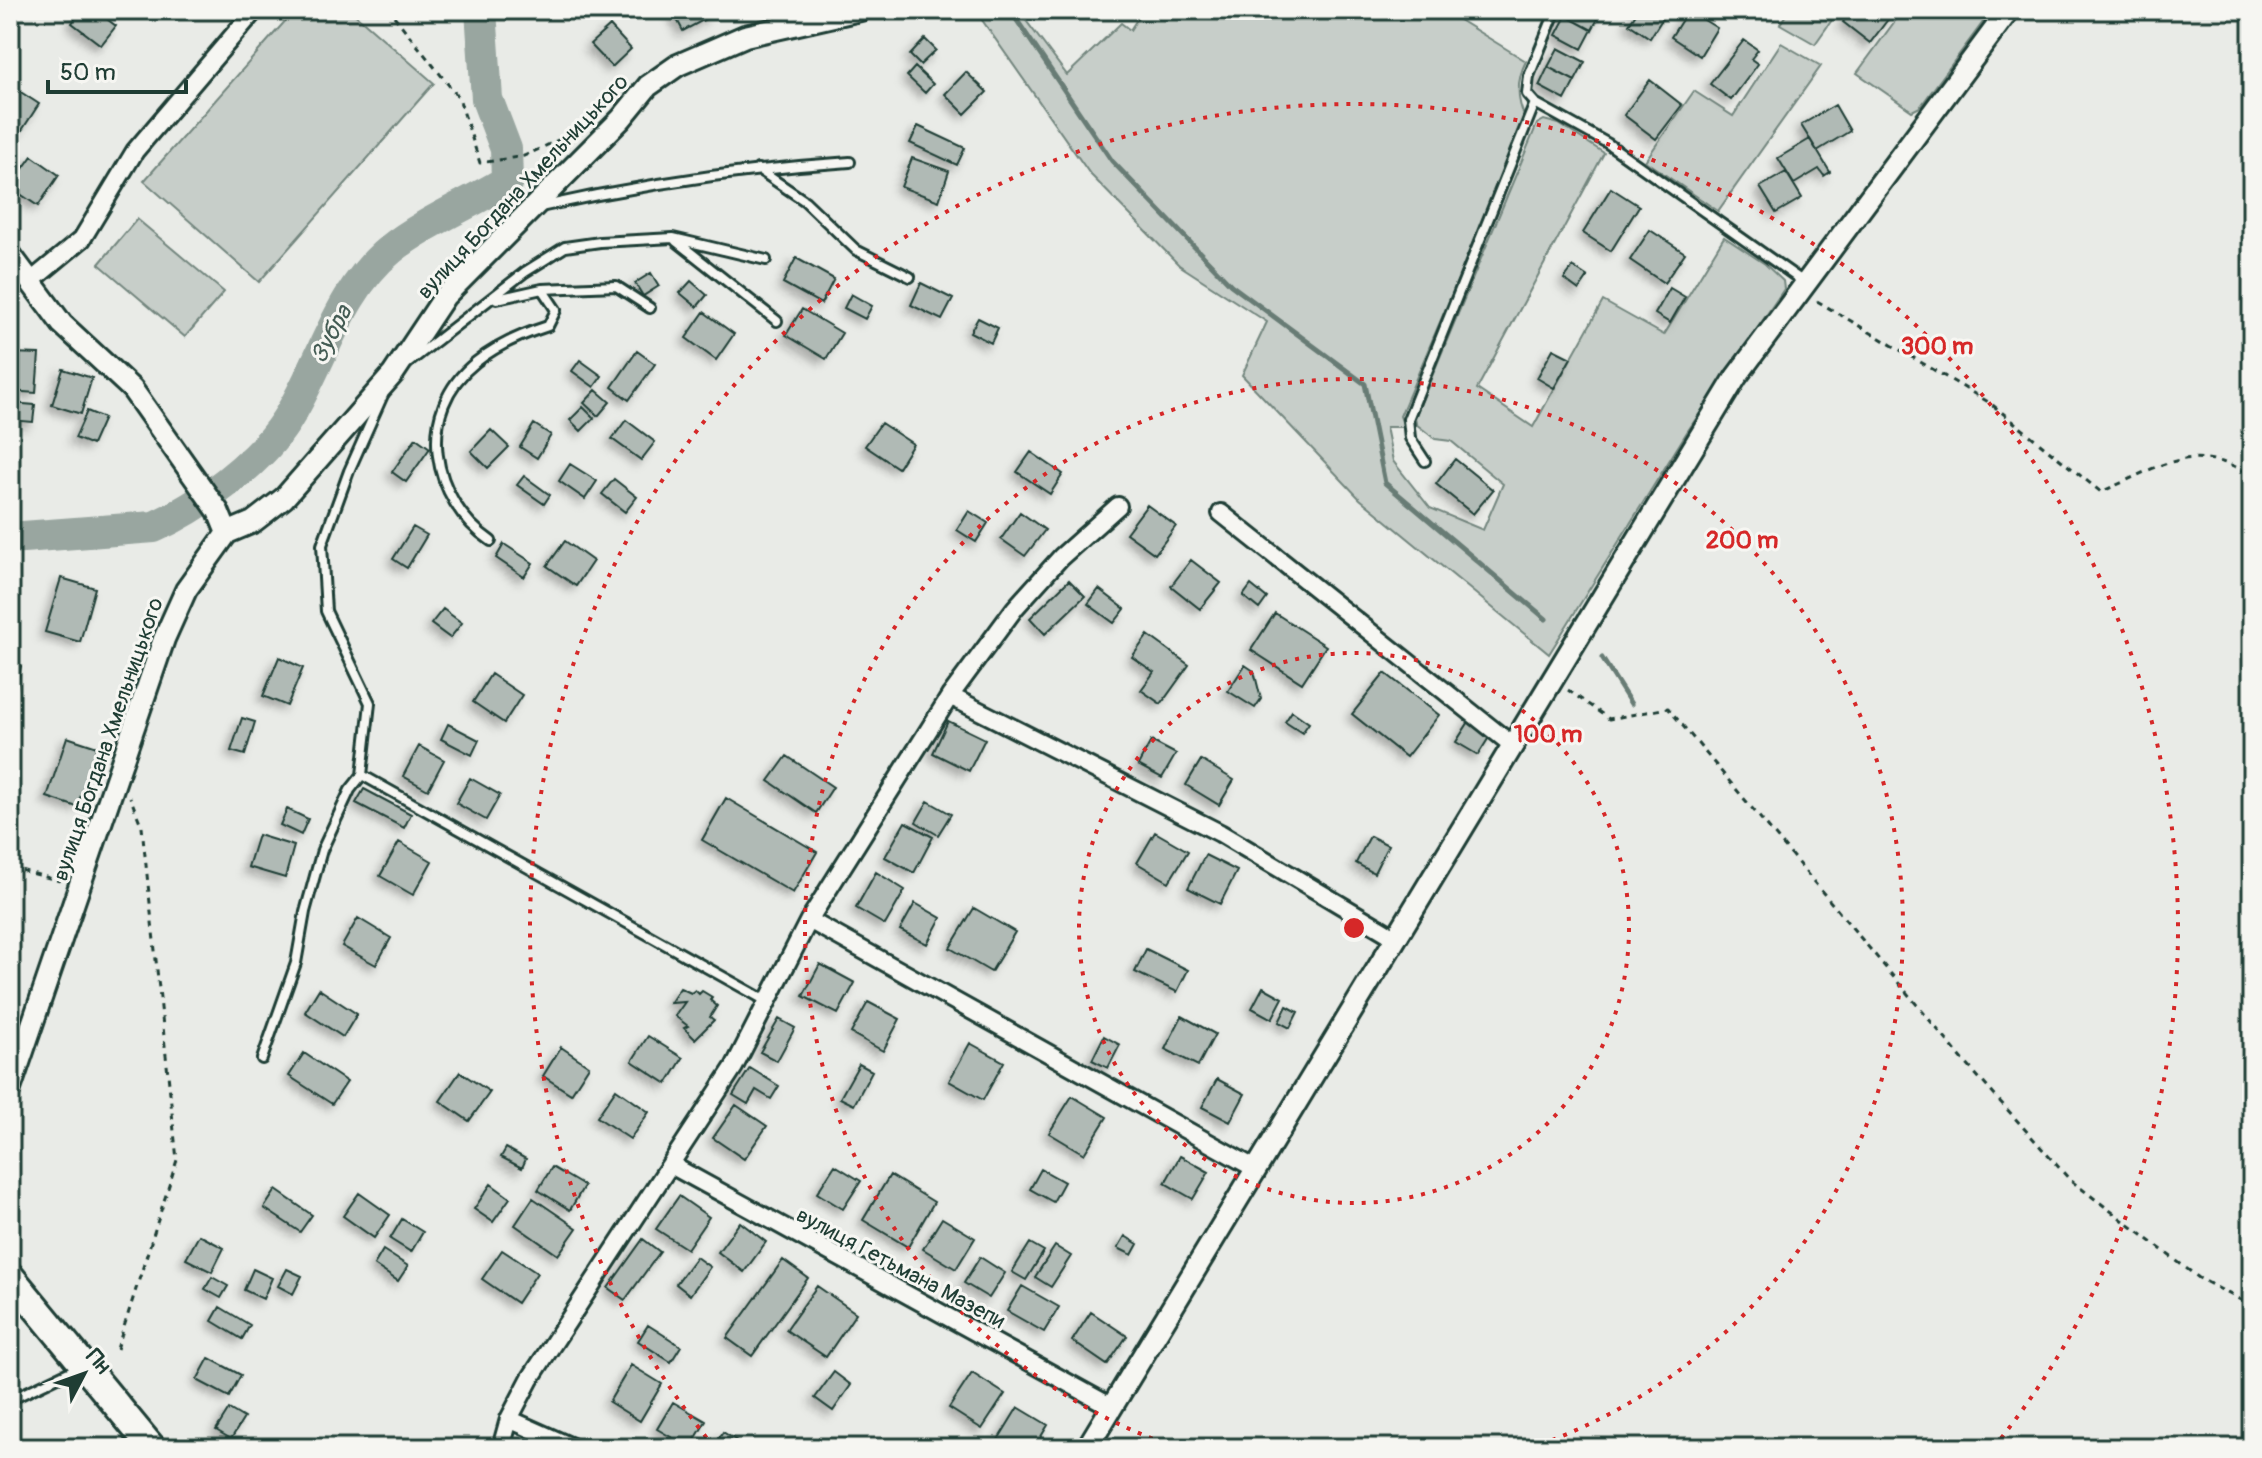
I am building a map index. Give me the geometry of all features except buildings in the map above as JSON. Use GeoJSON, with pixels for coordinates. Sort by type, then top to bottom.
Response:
{"type":"FeatureCollection","features":[{"type":"Feature","properties":{"kind":"highway"},"geometry":{"type":"LineString","coordinates":[[10,1276],[152,1448]]}},
{"type":"Feature","properties":{"kind":"street"},"geometry":{"type":"LineString","coordinates":[[30,282],[82,239],[135,151],[255,10]]}},
{"type":"Feature","properties":{"kind":"street","name":"вулиця Богдана Хмельницького"},"geometry":{"type":"LineString","coordinates":[[10,1089],[164,639],[186,590],[227,533],[253,522],[284,498],[393,374],[445,296],[621,119],[648,86],[712,49],[745,36],[860,10]]}},
{"type":"Feature","properties":{"kind":"street"},"geometry":{"type":"LineString","coordinates":[[1087,1448],[1736,377],[2009,10]]}},
{"type":"Feature","properties":{"kind":"street"},"geometry":{"type":"LineString","coordinates":[[10,254],[62,324],[132,389],[218,511],[227,533]]}},
{"type":"Feature","properties":{"kind":"street"},"geometry":{"type":"LineString","coordinates":[[501,1448],[509,1419],[530,1379],[734,1067],[770,1003],[809,920],[950,696],[1015,608],[1061,557],[1118,506]]}},
{"type":"Feature","properties":{"kind":"street"},"geometry":{"type":"LineString","coordinates":[[1221,513],[1511,744]]}},
{"type":"Feature","properties":{"kind":"street"},"geometry":{"type":"LineString","coordinates":[[950,696],[1220,833],[1396,938]]}},
{"type":"Feature","properties":{"kind":"street"},"geometry":{"type":"LineString","coordinates":[[809,920],[1256,1169]]}},
{"type":"Feature","properties":{"kind":"street","name":"вулиця Гетьмана Мазепи"},"geometry":{"type":"LineString","coordinates":[[671,1165],[1112,1407]]}},
{"type":"Feature","properties":{"kind":"street"},"geometry":{"type":"LineString","coordinates":[[509,1419],[574,1448]]}},
{"type":"Feature","properties":{"kind":"lane"},"geometry":{"type":"LineString","coordinates":[[1556,10],[1529,76],[1527,94],[1535,103],[1607,143],[1803,287]]}},
{"type":"Feature","properties":{"kind":"lane"},"geometry":{"type":"LineString","coordinates":[[1425,461],[1410,438],[1408,419],[1535,103]]}},
{"type":"Feature","properties":{"kind":"lane"},"geometry":{"type":"LineString","coordinates":[[531,209],[646,184],[757,168],[850,162]]}},
{"type":"Feature","properties":{"kind":"lane"},"geometry":{"type":"LineString","coordinates":[[757,168],[805,201],[856,250],[910,277]]}},
{"type":"Feature","properties":{"kind":"lane"},"geometry":{"type":"LineString","coordinates":[[673,238],[777,321]]}},
{"type":"Feature","properties":{"kind":"lane"},"geometry":{"type":"LineString","coordinates":[[262,1059],[296,963],[322,850],[350,790],[362,775],[370,703],[326,611],[322,545],[349,471],[393,374],[525,272],[565,247],[673,238],[766,260]]}},
{"type":"Feature","properties":{"kind":"lane"},"geometry":{"type":"LineString","coordinates":[[492,300],[542,289],[616,286],[650,308]]}},
{"type":"Feature","properties":{"kind":"lane"},"geometry":{"type":"LineString","coordinates":[[491,541],[475,531],[450,499],[439,471],[437,429],[448,396],[474,363],[495,349],[548,326],[555,318],[554,304],[542,289]]}},
{"type":"Feature","properties":{"kind":"lane"},"geometry":{"type":"LineString","coordinates":[[362,775],[770,1003]]}},
{"type":"Feature","properties":{"kind":"lane"},"geometry":{"type":"LineString","coordinates":[[10,1400],[84,1365]]}},
{"type":"Feature","properties":{"kind":"path"},"geometry":{"type":"LineString","coordinates":[[394,16],[459,98],[480,163],[524,156],[596,122],[621,119]]}},
{"type":"Feature","properties":{"kind":"path"},"geometry":{"type":"LineString","coordinates":[[1803,287],[1990,403],[2101,492],[2186,456],[2230,462],[2252,475]]}},
{"type":"Feature","properties":{"kind":"path"},"geometry":{"type":"LineString","coordinates":[[1552,678],[1609,719],[1668,708],[1964,1061],[2070,1180],[2199,1278],[2252,1306]]}},
{"type":"Feature","properties":{"kind":"path"},"geometry":{"type":"LineString","coordinates":[[117,1349],[177,1160],[142,827],[119,771]]}},
{"type":"Feature","properties":{"kind":"path"},"geometry":{"type":"LineString","coordinates":[[10,867],[81,886]]}},
{"type":"Feature","properties":{"kind":"shaded area"},"geometry":{"type":"Polygon","coordinates":[[[295,10],[350,10],[434,83],[259,282],[144,181],[295,10]]]}},
{"type":"Feature","properties":{"kind":"shaded area"},"geometry":{"type":"Polygon","coordinates":[[[975,10],[1018,10],[1067,75],[1121,23],[1130,30],[1143,10],[1443,10],[1526,61],[1518,90],[1526,120],[1400,416],[1404,427],[1386,427],[1393,461],[1430,508],[1483,530],[1503,484],[1451,441],[1435,439],[1416,424],[1415,417],[1537,124],[1544,120],[1559,124],[1604,153],[1477,389],[1533,427],[1603,301],[1664,335],[1724,237],[1765,264],[1783,281],[1784,289],[1687,432],[1549,654],[1360,499],[1242,375],[1267,322],[1179,265],[1090,174],[975,10]]]}},
{"type":"Feature","properties":{"kind":"shaded area"},"geometry":{"type":"Polygon","coordinates":[[[1789,10],[1839,10],[1815,44],[1780,24],[1789,10]]]}},
{"type":"Feature","properties":{"kind":"shaded area"},"geometry":{"type":"Polygon","coordinates":[[[1903,10],[1992,10],[1920,107],[1912,111],[1857,73],[1903,10]]]}},
{"type":"Feature","properties":{"kind":"shaded area"},"geometry":{"type":"Polygon","coordinates":[[[1781,43],[1821,66],[1718,211],[1645,161],[1694,91],[1733,116],[1781,43]]]}},
{"type":"Feature","properties":{"kind":"shaded area"},"geometry":{"type":"Polygon","coordinates":[[[137,219],[224,292],[185,337],[99,264],[137,219]]]}},
{"type":"Feature","properties":{"kind":"waterway","name":"Зубра"},"geometry":{"type":"LineString","coordinates":[[10,538],[154,527],[208,496],[244,468],[286,421],[344,308],[372,266],[418,230],[507,181],[506,149],[487,99],[481,10]]}},
{"type":"Feature","properties":{"kind":"waterway"},"geometry":{"type":"LineString","coordinates":[[1010,10],[1112,161],[1231,285],[1365,384],[1385,483],[1546,619]]}},
{"type":"Feature","properties":{"kind":"waterway"},"geometry":{"type":"LineString","coordinates":[[1602,658],[1631,704]]}}]}
